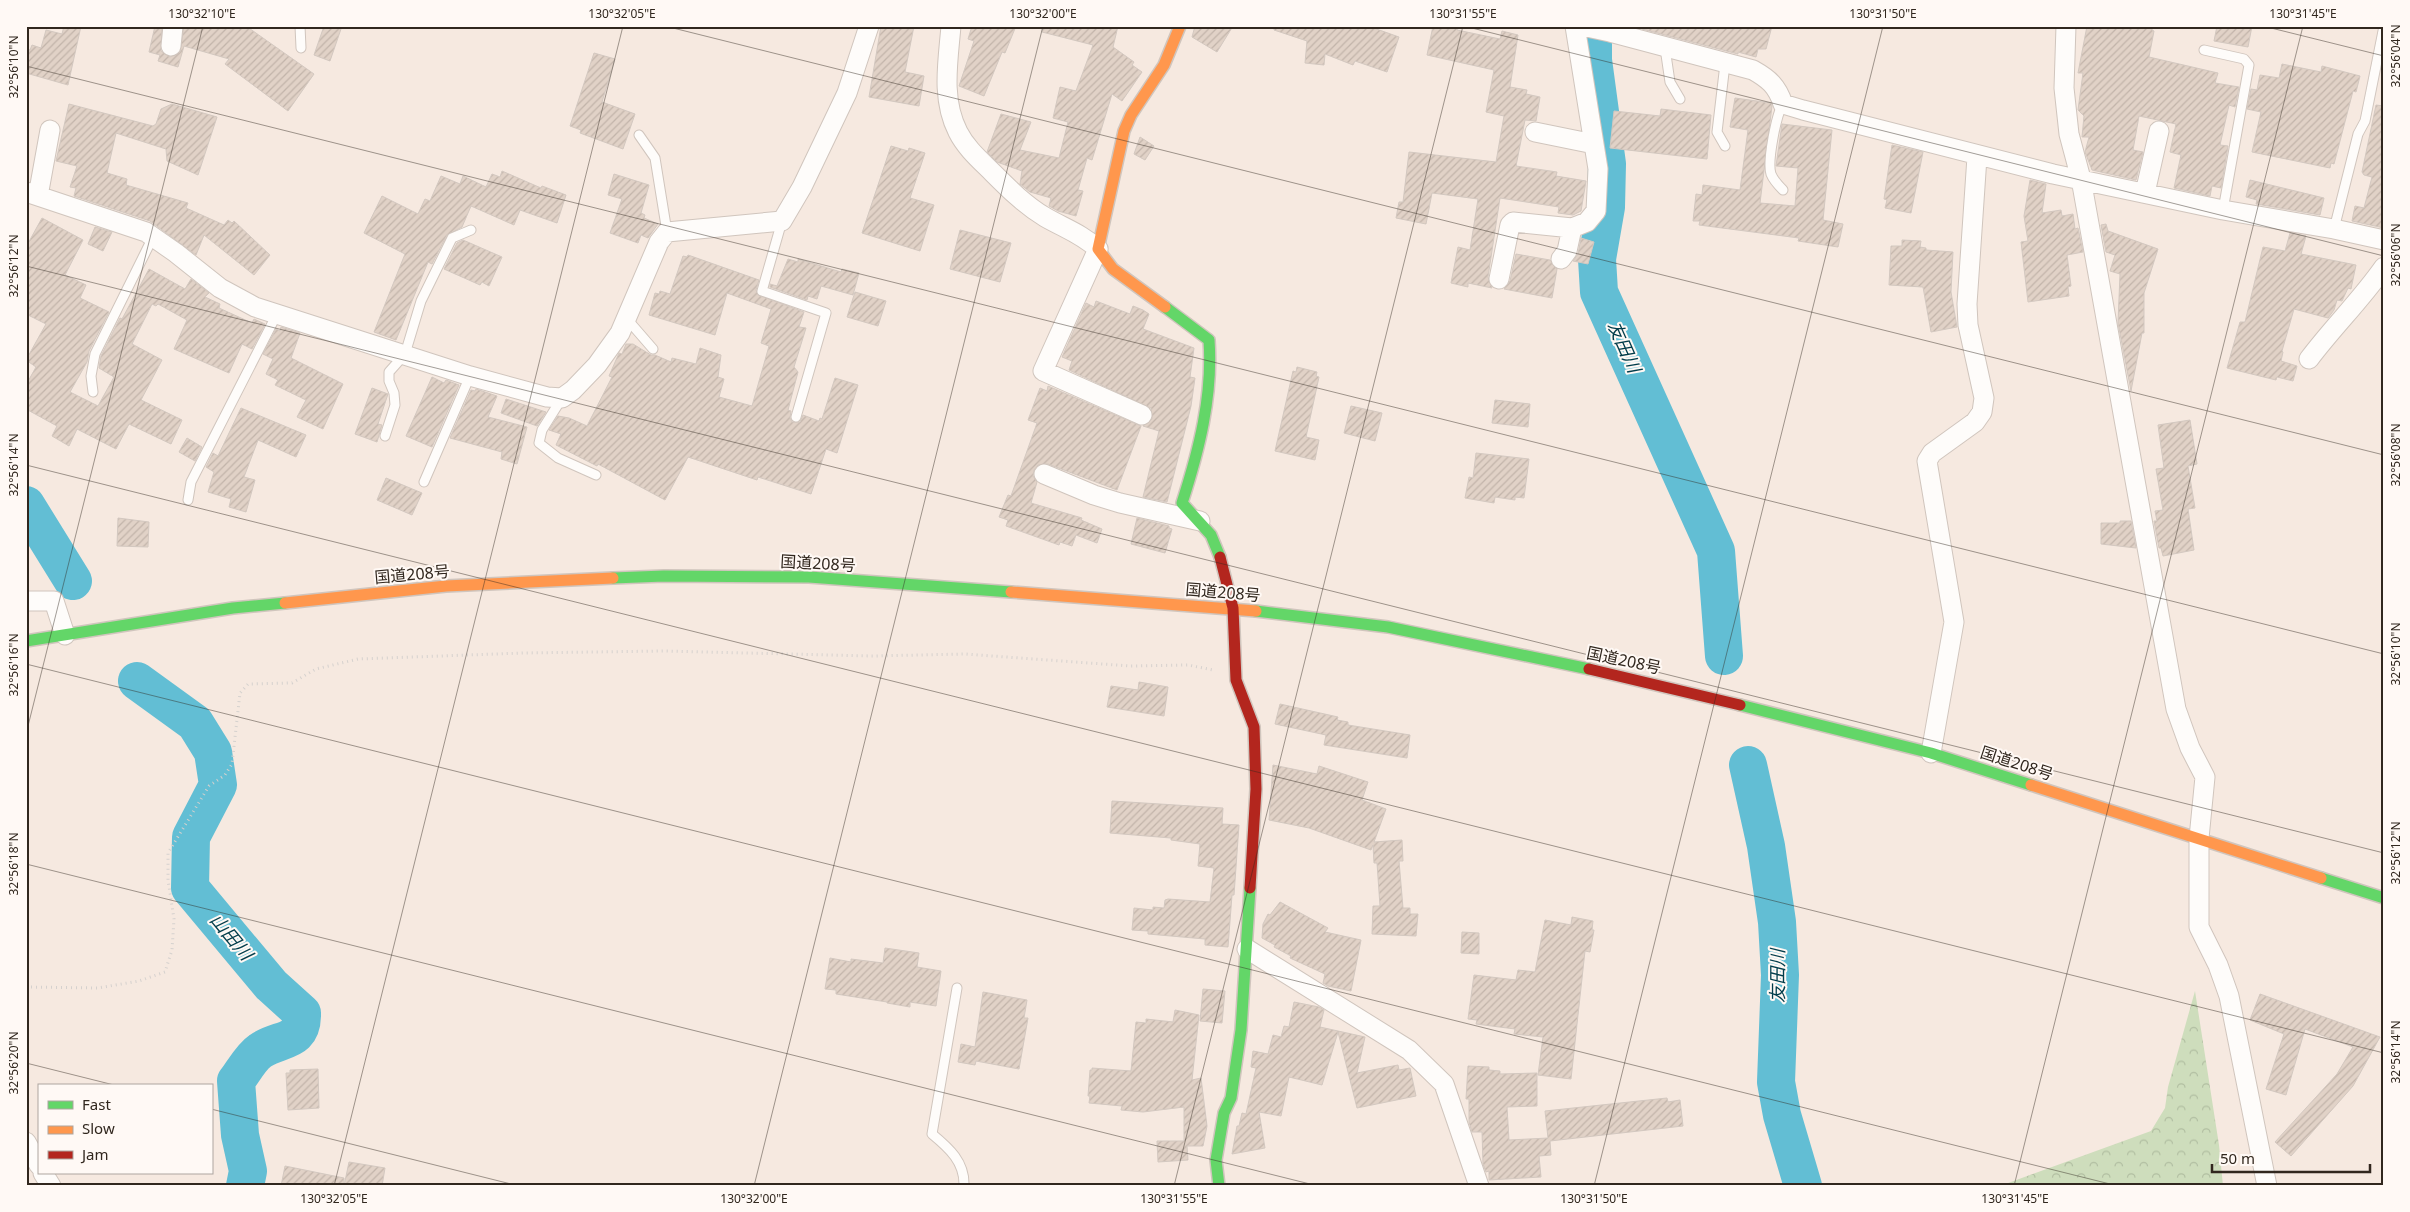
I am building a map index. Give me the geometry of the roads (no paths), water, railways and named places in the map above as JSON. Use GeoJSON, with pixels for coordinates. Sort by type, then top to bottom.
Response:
{"type":"FeatureCollection","features":[{"type":"Feature","properties":{"kind":"main road"},"geometry":{"type":"LineString","coordinates":[[1180,26],[1164,65],[1131,115],[1124,131],[1098,249],[1113,270],[1209,340],[1211,357],[1206,404],[1195,464],[1182,503],[1212,535],[1223,565],[1233,608],[1236,674],[1254,727],[1256,789],[1241,1030],[1231,1098],[1224,1113],[1216,1160],[1219,1186]]}},
{"type":"Feature","properties":{"kind":"main road","name":"国道208号"},"geometry":{"type":"LineString","coordinates":[[26,641],[233,608],[446,586],[664,576],[808,577],[1233,608],[1398,629],[1646,681],[1931,753],[2384,898]]}},
{"type":"Feature","properties":{"kind":"street"},"geometry":{"type":"LineString","coordinates":[[171,46],[173,26]]}},
{"type":"Feature","properties":{"kind":"street"},"geometry":{"type":"LineString","coordinates":[[50,130],[32,194],[154,236],[220,288],[255,307],[470,376],[547,397],[562,398],[573,390],[596,365],[620,333],[659,242],[667,232],[782,221],[802,187],[847,93],[868,26]]}},
{"type":"Feature","properties":{"kind":"street"},"geometry":{"type":"LineString","coordinates":[[951,26],[946,82],[951,116],[958,133],[969,149],[1020,200],[1046,217],[1084,237],[1098,249],[1043,371],[1142,415]]}},
{"type":"Feature","properties":{"kind":"street"},"geometry":{"type":"LineString","coordinates":[[1499,279],[1510,225],[1513,222],[1572,228],[1588,222],[1596,211],[1598,169],[1576,26]]}},
{"type":"Feature","properties":{"kind":"street"},"geometry":{"type":"LineString","coordinates":[[1582,26],[1753,70],[1768,78],[1779,91],[1783,104],[1977,157],[2223,210],[2334,229],[2384,240]]}},
{"type":"Feature","properties":{"kind":"street"},"geometry":{"type":"LineString","coordinates":[[2066,26],[2064,88],[2069,134],[2081,179],[2176,709],[2190,748],[2205,777],[2200,838],[2199,927],[2218,965],[2229,996],[2267,1186]]}},
{"type":"Feature","properties":{"kind":"street"},"geometry":{"type":"LineString","coordinates":[[2145,193],[2158,130]]}},
{"type":"Feature","properties":{"kind":"street"},"geometry":{"type":"LineString","coordinates":[[1535,132],[1594,144]]}},
{"type":"Feature","properties":{"kind":"street"},"geometry":{"type":"LineString","coordinates":[[1931,753],[1954,622],[1927,461],[1932,453],[1976,422],[1982,412],[1984,398],[1968,325],[1967,304],[1977,157]]}},
{"type":"Feature","properties":{"kind":"street"},"geometry":{"type":"LineString","coordinates":[[1561,259],[1567,251],[1572,228]]}},
{"type":"Feature","properties":{"kind":"street"},"geometry":{"type":"LineString","coordinates":[[2309,359],[2330,331],[2366,293],[2384,267]]}},
{"type":"Feature","properties":{"kind":"street"},"geometry":{"type":"LineString","coordinates":[[1044,474],[1094,495],[1200,521]]}},
{"type":"Feature","properties":{"kind":"street"},"geometry":{"type":"LineString","coordinates":[[26,601],[54,601],[65,635]]}},
{"type":"Feature","properties":{"kind":"street"},"geometry":{"type":"LineString","coordinates":[[1247,949],[1409,1050],[1444,1084],[1479,1186]]}},
{"type":"Feature","properties":{"kind":"street"},"geometry":{"type":"LineString","coordinates":[[26,1142],[38,1163]]}},
{"type":"Feature","properties":{"kind":"street"},"geometry":{"type":"LineString","coordinates":[[45,1174],[51,1186]]}},
{"type":"Feature","properties":{"kind":"lane"},"geometry":{"type":"LineString","coordinates":[[300,26],[301,48]]}},
{"type":"Feature","properties":{"kind":"lane"},"geometry":{"type":"LineString","coordinates":[[2334,229],[2358,134],[2365,121],[2384,26]]}},
{"type":"Feature","properties":{"kind":"lane"},"geometry":{"type":"LineString","coordinates":[[1665,48],[1670,82],[1680,99]]}},
{"type":"Feature","properties":{"kind":"lane"},"geometry":{"type":"LineString","coordinates":[[2204,50],[2244,59],[2249,65],[2223,210]]}},
{"type":"Feature","properties":{"kind":"lane"},"geometry":{"type":"LineString","coordinates":[[1725,64],[1717,132],[1725,146]]}},
{"type":"Feature","properties":{"kind":"lane"},"geometry":{"type":"LineString","coordinates":[[1782,190],[1771,174],[1773,134],[1779,110],[1783,104]]}},
{"type":"Feature","properties":{"kind":"lane"},"geometry":{"type":"LineString","coordinates":[[639,135],[655,158],[667,232]]}},
{"type":"Feature","properties":{"kind":"lane"},"geometry":{"type":"LineString","coordinates":[[782,221],[762,291],[826,313],[796,417]]}},
{"type":"Feature","properties":{"kind":"lane"},"geometry":{"type":"LineString","coordinates":[[385,436],[395,405],[394,393],[388,381],[389,372],[405,354],[421,301],[452,238],[471,230]]}},
{"type":"Feature","properties":{"kind":"lane"},"geometry":{"type":"LineString","coordinates":[[93,392],[91,376],[95,354],[154,236]]}},
{"type":"Feature","properties":{"kind":"lane"},"geometry":{"type":"LineString","coordinates":[[188,500],[191,482],[278,314]]}},
{"type":"Feature","properties":{"kind":"lane"},"geometry":{"type":"LineString","coordinates":[[627,319],[653,349]]}},
{"type":"Feature","properties":{"kind":"lane"},"geometry":{"type":"LineString","coordinates":[[424,482],[470,376]]}},
{"type":"Feature","properties":{"kind":"lane"},"geometry":{"type":"LineString","coordinates":[[562,398],[542,430],[539,444],[558,458],[596,475]]}},
{"type":"Feature","properties":{"kind":"lane"},"geometry":{"type":"LineString","coordinates":[[957,988],[932,1134],[952,1151],[964,1174],[964,1186]]}},
{"type":"Feature","properties":{"kind":"waterway","name":"友田川"},"geometry":{"type":"LineString","coordinates":[[1593,26],[1593,60],[1607,164],[1606,207],[1597,259],[1599,292],[1716,551],[1724,656]]}},
{"type":"Feature","properties":{"kind":"waterway","name":"山田川"},"geometry":{"type":"LineString","coordinates":[[26,505],[73,581]]}},
{"type":"Feature","properties":{"kind":"waterway","name":"山田川"},"geometry":{"type":"LineString","coordinates":[[137,681],[195,723],[213,752],[218,785],[191,837],[190,888],[271,985],[302,1013],[299,1030],[288,1039],[260,1051],[250,1061],[236,1081],[240,1135],[248,1171],[245,1186]]}},
{"type":"Feature","properties":{"kind":"waterway","name":"友田川"},"geometry":{"type":"LineString","coordinates":[[1748,765],[1766,846],[1777,922],[1780,975],[1776,1082],[1782,1115],[1803,1186]]}}]}
